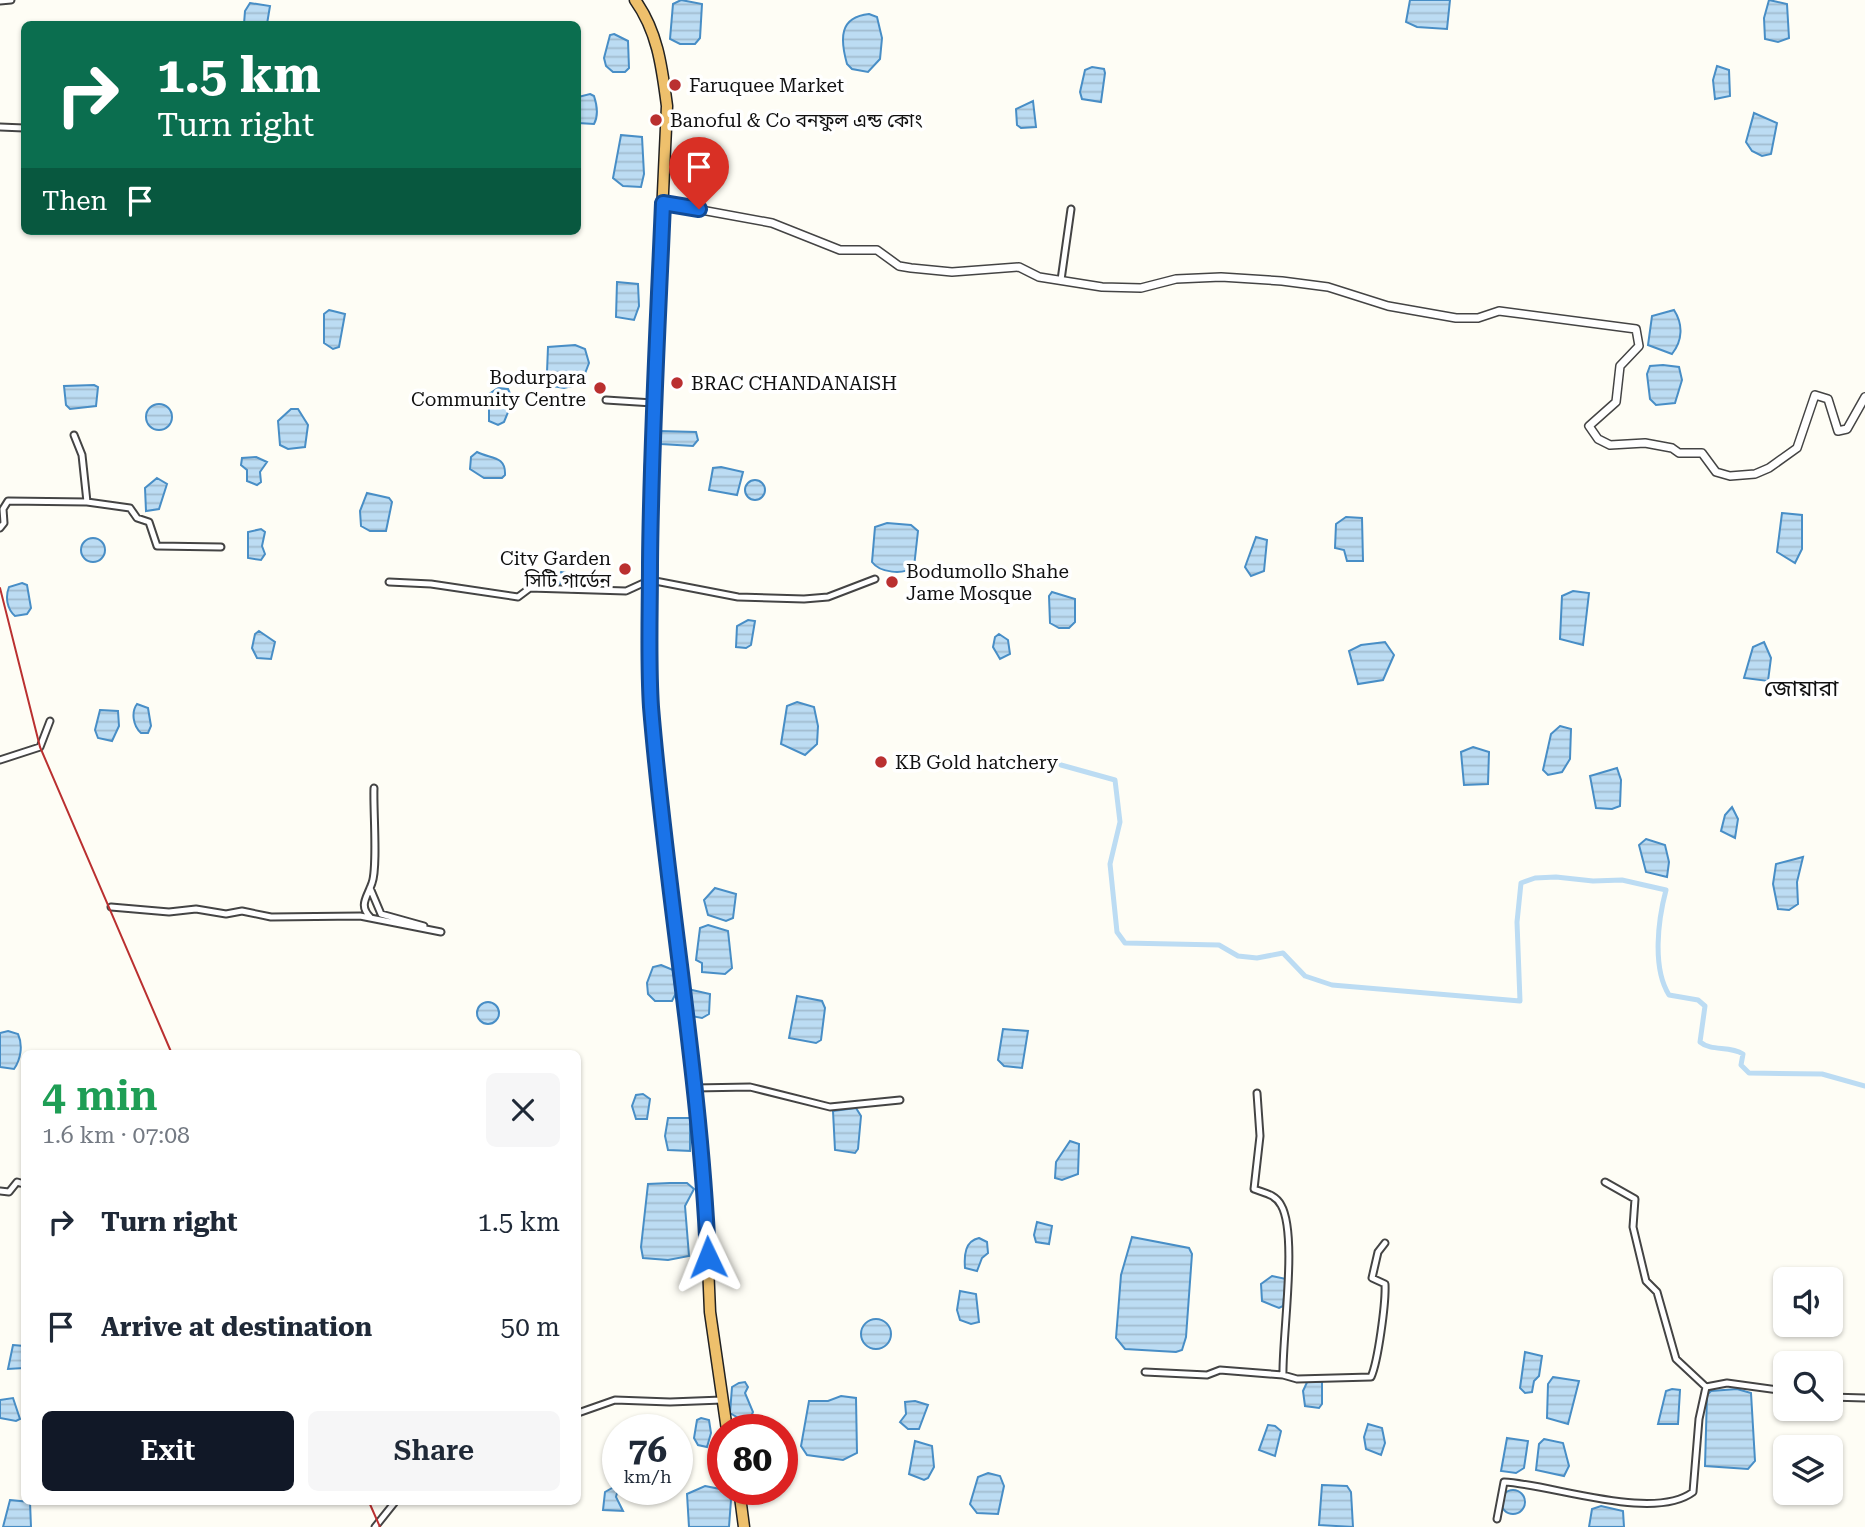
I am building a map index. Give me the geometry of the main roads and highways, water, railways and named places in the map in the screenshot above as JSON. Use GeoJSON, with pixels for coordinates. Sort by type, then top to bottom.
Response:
{"type":"FeatureCollection","features":[{"type":"Feature","properties":{"kind":"highway"},"geometry":{"type":"LineString","coordinates":[[635,0],[649,20],[667,106],[653,403],[651,705],[705,1193],[710,1312],[724,1414]]}},
{"type":"Feature","properties":{"kind":"highway"},"geometry":{"type":"LineString","coordinates":[[741,1505],[744,1527]]}},
{"type":"Feature","properties":{"kind":"water"},"geometry":{"type":"Polygon","coordinates":[[[681,0],[702,4],[700,38],[695,44],[680,44],[670,39],[673,4],[681,0]]]}},
{"type":"Feature","properties":{"kind":"water"},"geometry":{"type":"Polygon","coordinates":[[[1410,0],[1450,0],[1447,29],[1417,27],[1406,22],[1410,0]]]}},
{"type":"Feature","properties":{"kind":"water"},"geometry":{"type":"Polygon","coordinates":[[[1769,0],[1787,4],[1789,38],[1778,42],[1765,39],[1764,18],[1769,0]]]}},
{"type":"Feature","properties":{"kind":"water"},"geometry":{"type":"Polygon","coordinates":[[[250,3],[270,6],[268,21],[244,21],[245,11],[250,3]]]}},
{"type":"Feature","properties":{"kind":"water"},"geometry":{"type":"Polygon","coordinates":[[[869,14],[877,17],[882,38],[880,59],[868,72],[852,69],[847,64],[843,38],[847,25],[852,20],[869,14]]]}},
{"type":"Feature","properties":{"kind":"water"},"geometry":{"type":"Polygon","coordinates":[[[614,34],[628,41],[629,68],[625,72],[613,72],[606,66],[604,58],[610,35],[614,34]]]}},
{"type":"Feature","properties":{"kind":"water"},"geometry":{"type":"Polygon","coordinates":[[[1717,66],[1729,70],[1730,96],[1715,99],[1713,80],[1717,66]]]}},
{"type":"Feature","properties":{"kind":"water"},"geometry":{"type":"Polygon","coordinates":[[[1092,67],[1104,69],[1101,102],[1082,99],[1080,92],[1085,70],[1092,67]]]}},
{"type":"Feature","properties":{"kind":"water"},"geometry":{"type":"Polygon","coordinates":[[[581,96],[594,96],[597,114],[594,124],[581,123],[581,96]]]}},
{"type":"Feature","properties":{"kind":"water"},"geometry":{"type":"Polygon","coordinates":[[[1033,101],[1036,127],[1021,128],[1017,125],[1016,109],[1033,101]]]}},
{"type":"Feature","properties":{"kind":"water"},"geometry":{"type":"Polygon","coordinates":[[[1754,113],[1777,123],[1771,154],[1762,156],[1752,151],[1746,142],[1754,113]]]}},
{"type":"Feature","properties":{"kind":"water"},"geometry":{"type":"Polygon","coordinates":[[[621,135],[642,137],[644,174],[641,187],[623,186],[613,178],[621,135]]]}},
{"type":"Feature","properties":{"kind":"water"},"geometry":{"type":"Polygon","coordinates":[[[617,282],[638,284],[639,306],[634,320],[616,317],[617,282]]]}},
{"type":"Feature","properties":{"kind":"water"},"geometry":{"type":"Polygon","coordinates":[[[329,310],[345,314],[339,347],[333,349],[324,343],[324,314],[329,310]]]}},
{"type":"Feature","properties":{"kind":"water"},"geometry":{"type":"Polygon","coordinates":[[[1674,310],[1680,332],[1672,354],[1648,345],[1652,316],[1674,310]]]}},
{"type":"Feature","properties":{"kind":"water"},"geometry":{"type":"Polygon","coordinates":[[[575,345],[585,349],[589,363],[581,384],[564,388],[553,386],[547,372],[548,347],[575,345]]]}},
{"type":"Feature","properties":{"kind":"water"},"geometry":{"type":"Polygon","coordinates":[[[1650,366],[1679,367],[1682,380],[1675,403],[1656,405],[1650,399],[1647,374],[1650,366]]]}},
{"type":"Feature","properties":{"kind":"water"},"geometry":{"type":"Polygon","coordinates":[[[64,386],[98,387],[96,406],[70,409],[66,405],[64,386]]]}},
{"type":"Feature","properties":{"kind":"water"},"geometry":{"type":"Polygon","coordinates":[[[498,388],[508,389],[513,400],[504,422],[498,425],[489,421],[489,394],[498,388]]]}},
{"type":"Feature","properties":{"kind":"water"},"geometry":{"type":"Polygon","coordinates":[[[159,404],[168,408],[172,417],[168,426],[159,430],[150,426],[146,417],[150,408],[159,404]]]}},
{"type":"Feature","properties":{"kind":"water"},"geometry":{"type":"Polygon","coordinates":[[[291,409],[298,409],[308,425],[305,447],[288,449],[280,445],[278,421],[291,409]]]}},
{"type":"Feature","properties":{"kind":"water"},"geometry":{"type":"Polygon","coordinates":[[[659,431],[696,432],[698,440],[693,446],[661,444],[657,437],[659,431]]]}},
{"type":"Feature","properties":{"kind":"water"},"geometry":{"type":"Polygon","coordinates":[[[477,452],[500,461],[505,475],[502,478],[484,478],[470,469],[471,457],[477,452]]]}},
{"type":"Feature","properties":{"kind":"water"},"geometry":{"type":"Polygon","coordinates":[[[256,457],[267,462],[260,472],[261,482],[257,485],[247,481],[247,470],[241,465],[242,458],[256,457]]]}},
{"type":"Feature","properties":{"kind":"water"},"geometry":{"type":"Polygon","coordinates":[[[713,468],[743,472],[737,495],[709,490],[713,468]]]}},
{"type":"Feature","properties":{"kind":"water"},"geometry":{"type":"Polygon","coordinates":[[[157,478],[167,484],[159,509],[146,511],[145,488],[157,478]]]}},
{"type":"Feature","properties":{"kind":"water"},"geometry":{"type":"Polygon","coordinates":[[[751,480],[759,480],[765,490],[759,500],[751,500],[745,494],[745,486],[751,480]]]}},
{"type":"Feature","properties":{"kind":"water"},"geometry":{"type":"Polygon","coordinates":[[[367,493],[389,498],[392,502],[386,531],[370,531],[361,526],[360,511],[367,493]]]}},
{"type":"Feature","properties":{"kind":"water"},"geometry":{"type":"Polygon","coordinates":[[[1782,513],[1802,515],[1802,549],[1795,563],[1777,552],[1782,513]]]}},
{"type":"Feature","properties":{"kind":"water"},"geometry":{"type":"Polygon","coordinates":[[[1346,517],[1362,518],[1363,561],[1347,561],[1344,550],[1335,548],[1336,524],[1346,517]]]}},
{"type":"Feature","properties":{"kind":"water"},"geometry":{"type":"Polygon","coordinates":[[[887,523],[911,525],[918,531],[914,567],[909,570],[886,571],[872,562],[875,527],[887,523]]]}},
{"type":"Feature","properties":{"kind":"water"},"geometry":{"type":"Polygon","coordinates":[[[261,529],[265,532],[262,546],[265,554],[261,560],[248,558],[248,532],[261,529]]]}},
{"type":"Feature","properties":{"kind":"water"},"geometry":{"type":"Polygon","coordinates":[[[1256,537],[1267,540],[1264,571],[1251,576],[1245,567],[1256,537]]]}},
{"type":"Feature","properties":{"kind":"water"},"geometry":{"type":"Polygon","coordinates":[[[93,538],[101,542],[105,550],[101,558],[93,562],[85,558],[81,550],[85,542],[93,538]]]}},
{"type":"Feature","properties":{"kind":"water"},"geometry":{"type":"Polygon","coordinates":[[[561,572],[582,576],[575,588],[559,584],[557,578],[561,572]]]}},
{"type":"Feature","properties":{"kind":"water"},"geometry":{"type":"Polygon","coordinates":[[[22,583],[27,585],[31,608],[27,614],[15,616],[7,599],[8,591],[9,587],[22,583]]]}},
{"type":"Feature","properties":{"kind":"water"},"geometry":{"type":"Polygon","coordinates":[[[1573,591],[1589,593],[1583,645],[1560,639],[1562,596],[1573,591]]]}},
{"type":"Feature","properties":{"kind":"water"},"geometry":{"type":"Polygon","coordinates":[[[1052,592],[1075,599],[1075,622],[1069,628],[1059,628],[1050,623],[1049,596],[1052,592]]]}},
{"type":"Feature","properties":{"kind":"water"},"geometry":{"type":"Polygon","coordinates":[[[748,620],[755,621],[751,645],[746,648],[736,647],[737,626],[748,620]]]}},
{"type":"Feature","properties":{"kind":"water"},"geometry":{"type":"Polygon","coordinates":[[[259,631],[275,642],[271,659],[257,658],[252,648],[255,634],[259,631]]]}},
{"type":"Feature","properties":{"kind":"water"},"geometry":{"type":"Polygon","coordinates":[[[999,634],[1008,640],[1010,654],[1000,659],[993,647],[995,637],[999,634]]]}},
{"type":"Feature","properties":{"kind":"water"},"geometry":{"type":"Polygon","coordinates":[[[1385,642],[1394,655],[1383,680],[1358,684],[1349,651],[1361,645],[1385,642]]]}},
{"type":"Feature","properties":{"kind":"water"},"geometry":{"type":"Polygon","coordinates":[[[1764,642],[1771,658],[1768,681],[1744,678],[1753,647],[1764,642]]]}},
{"type":"Feature","properties":{"kind":"water"},"geometry":{"type":"Polygon","coordinates":[[[797,702],[814,707],[818,726],[817,744],[805,755],[781,744],[787,706],[797,702]]]}},
{"type":"Feature","properties":{"kind":"water"},"geometry":{"type":"Polygon","coordinates":[[[137,704],[148,708],[151,726],[148,733],[141,733],[135,723],[134,711],[137,704]]]}},
{"type":"Feature","properties":{"kind":"water"},"geometry":{"type":"Polygon","coordinates":[[[100,710],[118,711],[119,726],[112,741],[98,738],[95,730],[100,710]]]}},
{"type":"Feature","properties":{"kind":"water"},"geometry":{"type":"Polygon","coordinates":[[[1560,726],[1571,729],[1570,759],[1562,772],[1548,775],[1543,770],[1551,734],[1560,726]]]}},
{"type":"Feature","properties":{"kind":"water"},"geometry":{"type":"Polygon","coordinates":[[[1473,747],[1489,752],[1488,784],[1464,785],[1461,752],[1473,747]]]}},
{"type":"Feature","properties":{"kind":"water"},"geometry":{"type":"Polygon","coordinates":[[[1617,768],[1621,780],[1620,806],[1612,809],[1596,808],[1590,776],[1617,768]]]}},
{"type":"Feature","properties":{"kind":"water"},"geometry":{"type":"Polygon","coordinates":[[[1732,807],[1738,819],[1735,838],[1721,831],[1725,815],[1732,807]]]}},
{"type":"Feature","properties":{"kind":"water"},"geometry":{"type":"Polygon","coordinates":[[[1646,839],[1665,845],[1669,862],[1667,877],[1646,872],[1639,845],[1646,839]]]}},
{"type":"Feature","properties":{"kind":"water"},"geometry":{"type":"Polygon","coordinates":[[[1803,857],[1797,882],[1798,904],[1789,910],[1778,909],[1773,884],[1776,864],[1803,857]]]}},
{"type":"Feature","properties":{"kind":"water"},"geometry":{"type":"Polygon","coordinates":[[[715,888],[736,894],[733,918],[726,921],[708,915],[704,900],[715,888]]]}},
{"type":"Feature","properties":{"kind":"water"},"geometry":{"type":"Polygon","coordinates":[[[708,925],[728,931],[732,968],[725,974],[702,972],[702,963],[696,960],[700,928],[708,925]]]}},
{"type":"Feature","properties":{"kind":"water"},"geometry":{"type":"Polygon","coordinates":[[[661,965],[673,970],[676,993],[672,1001],[655,1001],[648,994],[647,983],[653,967],[661,965]]]}},
{"type":"Feature","properties":{"kind":"water"},"geometry":{"type":"Polygon","coordinates":[[[692,990],[710,994],[709,1014],[702,1018],[691,1016],[689,992],[692,990]]]}},
{"type":"Feature","properties":{"kind":"water"},"geometry":{"type":"Polygon","coordinates":[[[797,996],[822,1001],[825,1008],[821,1040],[816,1043],[789,1038],[797,996]]]}},
{"type":"Feature","properties":{"kind":"water"},"geometry":{"type":"Polygon","coordinates":[[[488,1002],[496,1005],[499,1013],[496,1021],[488,1024],[480,1021],[477,1013],[480,1005],[488,1002]]]}},
{"type":"Feature","properties":{"kind":"water"},"geometry":{"type":"Polygon","coordinates":[[[1003,1029],[1028,1031],[1022,1068],[1004,1066],[998,1060],[1003,1029]]]}},
{"type":"Feature","properties":{"kind":"water"},"geometry":{"type":"Polygon","coordinates":[[[8,1031],[18,1034],[21,1047],[14,1069],[0,1067],[0,1033],[8,1031]]]}},
{"type":"Feature","properties":{"kind":"water"},"geometry":{"type":"Polygon","coordinates":[[[643,1094],[650,1099],[647,1119],[636,1119],[632,1106],[636,1095],[643,1094]]]}},
{"type":"Feature","properties":{"kind":"water"},"geometry":{"type":"Polygon","coordinates":[[[856,1108],[861,1116],[858,1149],[855,1153],[835,1150],[833,1111],[856,1108]]]}},
{"type":"Feature","properties":{"kind":"water"},"geometry":{"type":"Polygon","coordinates":[[[668,1118],[690,1118],[690,1151],[668,1150],[665,1136],[668,1118]]]}},
{"type":"Feature","properties":{"kind":"water"},"geometry":{"type":"Polygon","coordinates":[[[1070,1141],[1079,1144],[1078,1174],[1062,1180],[1055,1178],[1056,1162],[1070,1141]]]}},
{"type":"Feature","properties":{"kind":"water"},"geometry":{"type":"Polygon","coordinates":[[[687,1183],[694,1189],[685,1206],[689,1256],[668,1260],[643,1258],[641,1247],[648,1184],[687,1183]]]}},
{"type":"Feature","properties":{"kind":"water"},"geometry":{"type":"Polygon","coordinates":[[[1037,1222],[1052,1226],[1049,1244],[1036,1242],[1034,1235],[1037,1222]]]}},
{"type":"Feature","properties":{"kind":"water"},"geometry":{"type":"Polygon","coordinates":[[[1132,1237],[1189,1248],[1192,1254],[1186,1337],[1182,1350],[1176,1352],[1125,1349],[1116,1338],[1121,1275],[1132,1237]]]}},
{"type":"Feature","properties":{"kind":"water"},"geometry":{"type":"Polygon","coordinates":[[[979,1238],[987,1242],[988,1253],[982,1258],[977,1271],[965,1268],[968,1245],[979,1238]]]}},
{"type":"Feature","properties":{"kind":"water"},"geometry":{"type":"Polygon","coordinates":[[[1272,1276],[1286,1279],[1283,1306],[1279,1308],[1262,1301],[1261,1284],[1272,1276]]]}},
{"type":"Feature","properties":{"kind":"water"},"geometry":{"type":"Polygon","coordinates":[[[960,1291],[976,1294],[979,1322],[971,1324],[960,1320],[957,1310],[960,1291]]]}},
{"type":"Feature","properties":{"kind":"water"},"geometry":{"type":"Polygon","coordinates":[[[876,1319],[887,1323],[891,1334],[887,1345],[876,1349],[865,1345],[861,1334],[865,1323],[876,1319]]]}},
{"type":"Feature","properties":{"kind":"water"},"geometry":{"type":"Polygon","coordinates":[[[13,1345],[21,1346],[21,1368],[8,1369],[13,1345]]]}},
{"type":"Feature","properties":{"kind":"water"},"geometry":{"type":"Polygon","coordinates":[[[1525,1352],[1542,1356],[1539,1376],[1534,1381],[1532,1392],[1525,1393],[1520,1388],[1525,1352]]]}},
{"type":"Feature","properties":{"kind":"water"},"geometry":{"type":"Polygon","coordinates":[[[1553,1377],[1579,1381],[1568,1424],[1547,1418],[1548,1384],[1553,1377]]]}},
{"type":"Feature","properties":{"kind":"water"},"geometry":{"type":"Polygon","coordinates":[[[1308,1380],[1322,1382],[1322,1404],[1319,1408],[1305,1406],[1303,1391],[1308,1380]]]}},
{"type":"Feature","properties":{"kind":"water"},"geometry":{"type":"Polygon","coordinates":[[[745,1382],[748,1387],[745,1393],[752,1414],[730,1413],[732,1387],[745,1382]]]}},
{"type":"Feature","properties":{"kind":"water"},"geometry":{"type":"Polygon","coordinates":[[[1737,1389],[1751,1393],[1755,1461],[1748,1469],[1705,1466],[1707,1395],[1711,1391],[1737,1389]]]}},
{"type":"Feature","properties":{"kind":"water"},"geometry":{"type":"Polygon","coordinates":[[[1680,1390],[1678,1424],[1658,1424],[1666,1391],[1680,1390]]]}},
{"type":"Feature","properties":{"kind":"water"},"geometry":{"type":"Polygon","coordinates":[[[841,1396],[856,1398],[857,1453],[843,1460],[807,1455],[801,1446],[809,1401],[828,1401],[841,1396]]]}},
{"type":"Feature","properties":{"kind":"water"},"geometry":{"type":"Polygon","coordinates":[[[13,1398],[20,1419],[16,1421],[0,1418],[0,1400],[13,1398]]]}},
{"type":"Feature","properties":{"kind":"water"},"geometry":{"type":"Polygon","coordinates":[[[915,1401],[928,1405],[919,1429],[908,1429],[900,1422],[906,1414],[905,1402],[915,1401]]]}},
{"type":"Feature","properties":{"kind":"water"},"geometry":{"type":"Polygon","coordinates":[[[697,1420],[707,1420],[707,1447],[698,1445],[694,1438],[697,1420]]]}},
{"type":"Feature","properties":{"kind":"water"},"geometry":{"type":"Polygon","coordinates":[[[1368,1424],[1382,1428],[1385,1443],[1381,1455],[1366,1449],[1364,1437],[1368,1424]]]}},
{"type":"Feature","properties":{"kind":"water"},"geometry":{"type":"Polygon","coordinates":[[[1268,1425],[1281,1431],[1275,1456],[1259,1450],[1268,1425]]]}},
{"type":"Feature","properties":{"kind":"water"},"geometry":{"type":"Polygon","coordinates":[[[1507,1438],[1528,1441],[1524,1468],[1516,1473],[1501,1471],[1507,1438]]]}},
{"type":"Feature","properties":{"kind":"water"},"geometry":{"type":"Polygon","coordinates":[[[1544,1439],[1563,1443],[1569,1466],[1564,1476],[1536,1470],[1539,1444],[1544,1439]]]}},
{"type":"Feature","properties":{"kind":"water"},"geometry":{"type":"Polygon","coordinates":[[[915,1441],[932,1446],[934,1467],[924,1480],[909,1474],[915,1441]]]}},
{"type":"Feature","properties":{"kind":"water"},"geometry":{"type":"Polygon","coordinates":[[[988,1473],[1000,1476],[1004,1486],[998,1514],[977,1513],[970,1504],[978,1477],[988,1473]]]}},
{"type":"Feature","properties":{"kind":"water"},"geometry":{"type":"Polygon","coordinates":[[[1322,1485],[1347,1486],[1351,1492],[1353,1527],[1319,1525],[1322,1485]]]}},
{"type":"Feature","properties":{"kind":"water"},"geometry":{"type":"Polygon","coordinates":[[[707,1486],[707,1505],[731,1505],[729,1527],[689,1527],[688,1505],[693,1505],[693,1491],[707,1486]]]}},
{"type":"Feature","properties":{"kind":"water"},"geometry":{"type":"Polygon","coordinates":[[[1513,1490],[1524,1497],[1525,1502],[1518,1513],[1513,1514],[1502,1507],[1501,1502],[1508,1491],[1513,1490]]]}},
{"type":"Feature","properties":{"kind":"water"},"geometry":{"type":"Polygon","coordinates":[[[10,1500],[21,1501],[21,1505],[30,1505],[31,1527],[3,1527],[10,1500]]]}},
{"type":"Feature","properties":{"kind":"water"},"geometry":{"type":"Polygon","coordinates":[[[604,1505],[620,1505],[623,1511],[603,1510],[604,1505]]]}},
{"type":"Feature","properties":{"kind":"water"},"geometry":{"type":"Polygon","coordinates":[[[1601,1506],[1623,1511],[1624,1527],[1589,1527],[1592,1509],[1601,1506]]]}},
{"type":"Feature","properties":{"kind":"waterway"},"geometry":{"type":"LineString","coordinates":[[1061,765],[1115,780],[1120,822],[1110,864],[1117,932],[1125,943],[1219,945],[1238,956],[1257,958],[1283,953],[1305,976],[1332,985],[1520,1001],[1517,922],[1521,883],[1535,878],[1556,877],[1593,881],[1622,880],[1666,890],[1659,929],[1660,971],[1669,995],[1698,1000],[1705,1006],[1700,1042],[1710,1047],[1743,1054],[1741,1065],[1749,1073],[1822,1074],[1865,1086]]}},
{"type":"Feature","properties":{"kind":"railway"},"geometry":{"type":"LineString","coordinates":[[0,588],[40,747],[170,1050]]}},
{"type":"Feature","properties":{"kind":"railway"},"geometry":{"type":"LineString","coordinates":[[370,1505],[380,1527]]}},
{"type":"Feature","properties":{"kind":"place","name":"Faruquee Market"},"geometry":{"type":"Point","coordinates":[675,85]}},
{"type":"Feature","properties":{"kind":"place","name":"Banoful & Co বনফুল এন্ড কোং"},"geometry":{"type":"Point","coordinates":[656,120]}},
{"type":"Feature","properties":{"kind":"place","name":"BRAC CHANDANAISH"},"geometry":{"type":"Point","coordinates":[677,383]}},
{"type":"Feature","properties":{"kind":"place","name":"Bodurpara Community Centre"},"geometry":{"type":"Point","coordinates":[600,388]}},
{"type":"Feature","properties":{"kind":"place","name":"City Garden সিটি গার্ডেন"},"geometry":{"type":"Point","coordinates":[625,569]}},
{"type":"Feature","properties":{"kind":"place","name":"Bodumollo Shahe Jame Mosque"},"geometry":{"type":"Point","coordinates":[892,582]}},
{"type":"Feature","properties":{"kind":"place","name":"KB Gold hatchery"},"geometry":{"type":"Point","coordinates":[881,762]}},
{"type":"Feature","properties":{"kind":"district","name":"জোয়ারা"},"geometry":{"type":"Point","coordinates":[1801,688]}}]}
